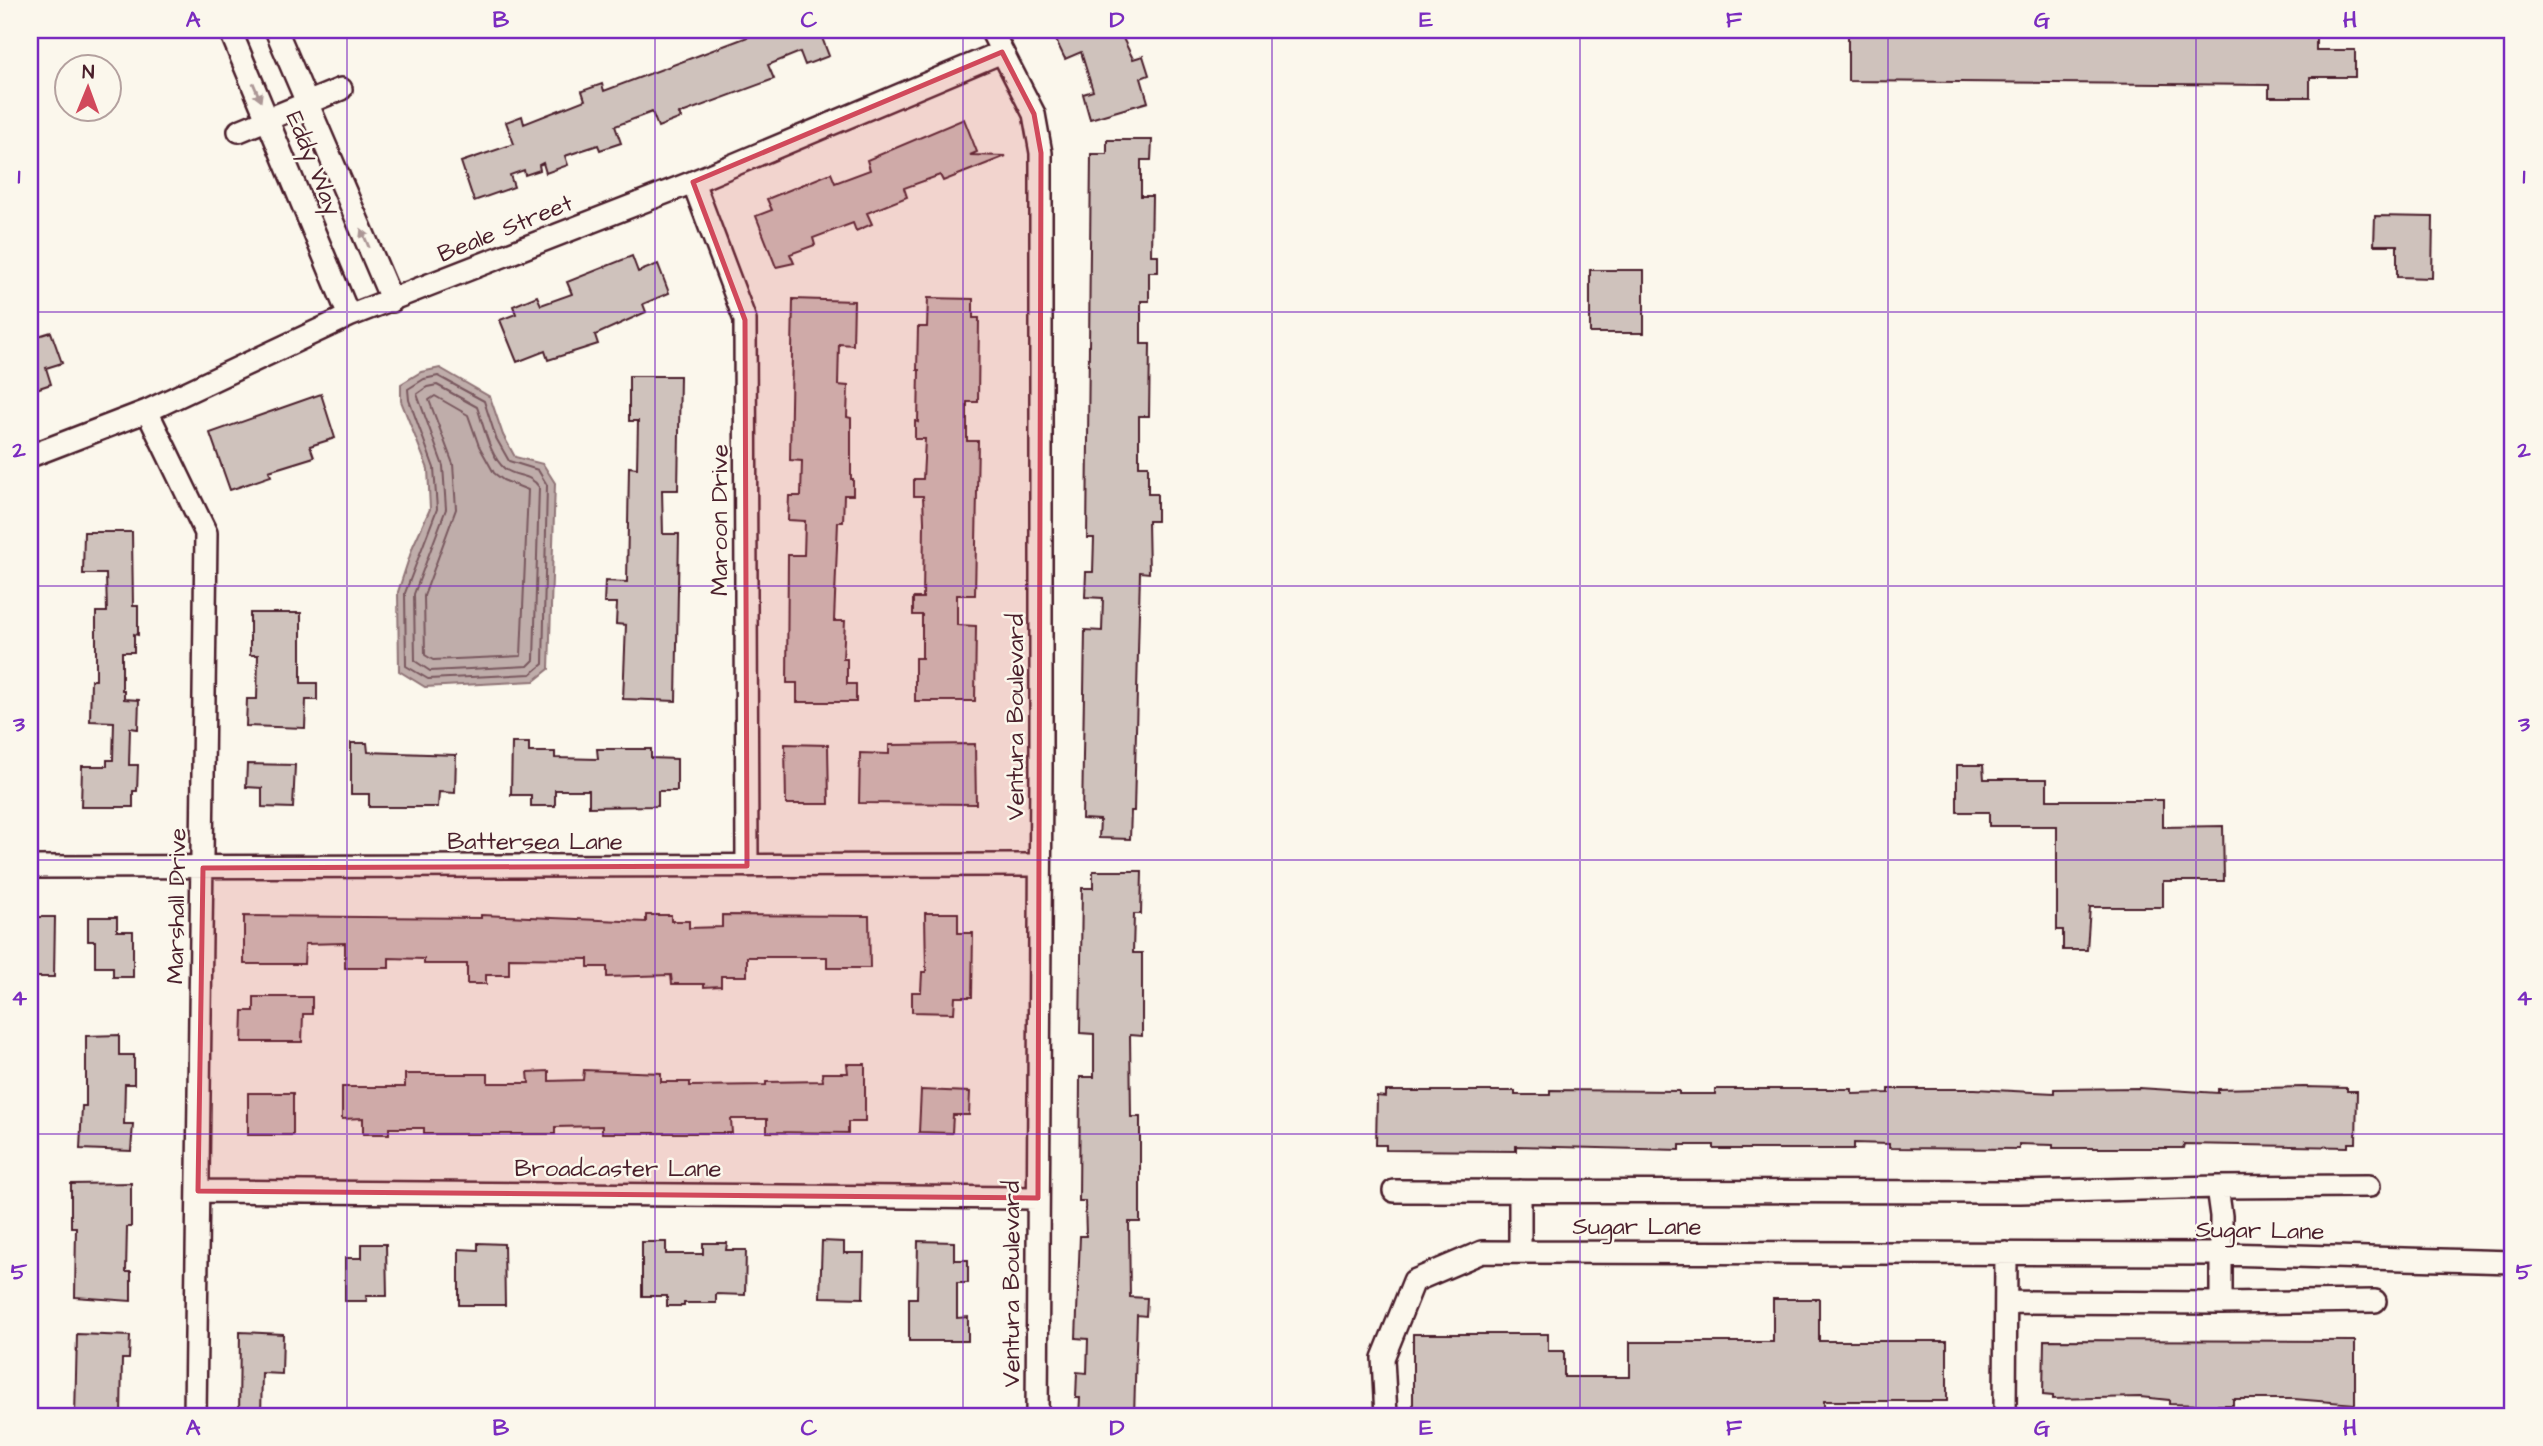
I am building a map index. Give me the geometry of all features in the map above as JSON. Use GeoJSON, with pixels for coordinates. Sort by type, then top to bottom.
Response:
{"type":"FeatureCollection","features":[{"type":"Feature","properties":{"kind":"street","name":"Eddy Way"},"geometry":{"type":"LineString","coordinates":[[230,30],[349,316]]}},
{"type":"Feature","properties":{"kind":"street","name":"Eddy Way"},"geometry":{"type":"LineString","coordinates":[[276,30],[392,301]]}},
{"type":"Feature","properties":{"kind":"street","name":"Ventura Boulevard"},"geometry":{"type":"LineString","coordinates":[[991,30],[1034,114],[1041,153],[1037,1416]]}},
{"type":"Feature","properties":{"kind":"street","name":"Beale Street"},"geometry":{"type":"LineString","coordinates":[[30,456],[147,411],[349,316],[693,182],[1002,52]]}},
{"type":"Feature","properties":{"kind":"street"},"geometry":{"type":"LineString","coordinates":[[239,131],[341,89]]}},
{"type":"Feature","properties":{"kind":"street","name":"Maroon Drive"},"geometry":{"type":"LineString","coordinates":[[693,182],[745,320],[747,866]]}},
{"type":"Feature","properties":{"kind":"street","name":"Marshall Drive"},"geometry":{"type":"LineString","coordinates":[[147,411],[205,533],[195,1416]]}},
{"type":"Feature","properties":{"kind":"street","name":"Battersea Lane"},"geometry":{"type":"LineString","coordinates":[[30,867],[203,869],[1040,865]]}},
{"type":"Feature","properties":{"kind":"street"},"geometry":{"type":"LineString","coordinates":[[1394,1191],[2020,1192],[2369,1186]]}},
{"type":"Feature","properties":{"kind":"street"},"geometry":{"type":"LineString","coordinates":[[2217,1187],[2221,1216],[2221,1303]]}},
{"type":"Feature","properties":{"kind":"street","name":"Broadcaster Lane"},"geometry":{"type":"LineString","coordinates":[[198,1191],[1038,1198]]}},
{"type":"Feature","properties":{"kind":"street"},"geometry":{"type":"LineString","coordinates":[[1520,1191],[1520,1252]]}},
{"type":"Feature","properties":{"kind":"street","name":"Sugar Lane"},"geometry":{"type":"LineString","coordinates":[[1386,1416],[1383,1358],[1414,1281],[1482,1252],[2221,1254],[2513,1262]]}},
{"type":"Feature","properties":{"kind":"street"},"geometry":{"type":"LineString","coordinates":[[2005,1416],[2007,1254]]}},
{"type":"Feature","properties":{"kind":"street"},"geometry":{"type":"LineString","coordinates":[[2006,1302],[2375,1301]]}},
{"type":"Feature","properties":{"kind":"highlighted area"},"geometry":{"type":"Polygon","coordinates":[[[1002,52],[1034,114],[1041,153],[1038,1198],[198,1191],[203,868],[747,866],[745,320],[693,182],[1002,52]]]}},
{"type":"Feature","properties":{"kind":"water"},"geometry":{"type":"Polygon","coordinates":[[[440,368],[490,397],[503,435],[515,457],[543,464],[555,483],[549,669],[534,681],[425,687],[399,671],[398,592],[413,546],[430,509],[428,469],[401,401],[401,384],[421,372],[440,368]]]}},
{"type":"Feature","properties":{"kind":"building"},"geometry":{"type":"Polygon","coordinates":[[[766,30],[819,30],[829,56],[805,65],[800,52],[768,65],[774,79],[679,114],[681,118],[658,127],[652,112],[615,126],[621,143],[600,150],[598,145],[565,156],[568,165],[546,173],[543,163],[539,165],[540,170],[525,175],[524,170],[510,175],[514,187],[474,201],[461,162],[514,144],[506,122],[522,116],[524,124],[585,100],[582,91],[602,84],[604,91],[766,30]]]}},
{"type":"Feature","properties":{"kind":"building"},"geometry":{"type":"Polygon","coordinates":[[[1051,30],[1119,30],[1133,59],[1143,56],[1149,75],[1141,78],[1148,102],[1090,119],[1083,94],[1093,91],[1081,52],[1065,59],[1051,30]]]}},
{"type":"Feature","properties":{"kind":"building"},"geometry":{"type":"Polygon","coordinates":[[[1848,30],[2316,30],[2316,50],[2355,50],[2355,77],[2310,77],[2310,97],[2269,97],[2269,85],[1848,81],[1848,30]]]}},
{"type":"Feature","properties":{"kind":"building"},"geometry":{"type":"Polygon","coordinates":[[[964,119],[977,152],[970,155],[1006,156],[943,181],[940,175],[904,188],[907,197],[867,213],[872,224],[856,231],[853,223],[813,238],[815,245],[790,254],[794,263],[776,267],[756,216],[772,210],[767,199],[831,173],[835,183],[870,170],[867,160],[964,119]]]}},
{"type":"Feature","properties":{"kind":"building"},"geometry":{"type":"Polygon","coordinates":[[[1107,140],[1152,140],[1151,160],[1141,160],[1141,196],[1152,196],[1151,255],[1158,255],[1158,272],[1149,272],[1149,301],[1141,301],[1141,344],[1150,344],[1149,416],[1139,416],[1139,466],[1148,466],[1148,494],[1157,494],[1157,521],[1148,521],[1149,573],[1140,572],[1134,811],[1131,811],[1130,839],[1099,838],[1100,820],[1082,819],[1085,630],[1102,631],[1103,598],[1085,597],[1086,572],[1093,572],[1094,538],[1087,538],[1091,154],[1107,154],[1107,140]]]}},
{"type":"Feature","properties":{"kind":"building"},"geometry":{"type":"Polygon","coordinates":[[[2375,216],[2433,217],[2432,278],[2397,277],[2397,245],[2374,245],[2375,216]]]}},
{"type":"Feature","properties":{"kind":"building"},"geometry":{"type":"Polygon","coordinates":[[[632,256],[638,272],[658,264],[669,293],[643,304],[646,312],[595,335],[598,344],[548,360],[545,351],[517,362],[500,320],[516,314],[513,306],[537,296],[541,305],[572,294],[567,282],[632,256]]]}},
{"type":"Feature","properties":{"kind":"building"},"geometry":{"type":"Polygon","coordinates":[[[1590,270],[1644,270],[1644,333],[1590,333],[1590,270]]]}},
{"type":"Feature","properties":{"kind":"building"},"geometry":{"type":"Polygon","coordinates":[[[928,298],[973,299],[973,318],[979,318],[978,402],[967,402],[967,441],[978,441],[975,595],[957,595],[957,625],[976,626],[975,701],[915,701],[915,658],[922,658],[922,615],[913,615],[913,598],[923,598],[924,522],[923,496],[914,496],[914,479],[923,479],[925,439],[915,439],[915,421],[918,422],[918,327],[927,327],[928,298]]]}},
{"type":"Feature","properties":{"kind":"building"},"geometry":{"type":"Polygon","coordinates":[[[793,299],[854,301],[853,345],[839,344],[838,385],[848,386],[847,417],[851,418],[853,495],[844,495],[843,522],[838,522],[834,621],[845,621],[843,659],[847,659],[847,684],[856,684],[856,702],[797,702],[797,683],[787,683],[788,555],[804,555],[805,521],[788,520],[789,496],[801,496],[802,461],[790,460],[793,299]]]}},
{"type":"Feature","properties":{"kind":"building"},"geometry":{"type":"Polygon","coordinates":[[[30,331],[33,331],[35,337],[51,332],[62,363],[46,368],[51,384],[30,391],[30,331]]]}},
{"type":"Feature","properties":{"kind":"building"},"geometry":{"type":"Polygon","coordinates":[[[629,376],[680,376],[678,490],[662,490],[663,534],[679,534],[676,701],[623,699],[626,625],[616,624],[617,603],[604,603],[605,581],[627,582],[629,467],[637,468],[638,421],[629,421],[629,376]]]}},
{"type":"Feature","properties":{"kind":"building"},"geometry":{"type":"Polygon","coordinates":[[[321,394],[335,438],[310,446],[314,457],[269,471],[271,476],[230,490],[210,433],[321,394]]]}},
{"type":"Feature","properties":{"kind":"building"},"geometry":{"type":"Polygon","coordinates":[[[84,532],[132,532],[133,606],[138,606],[138,635],[134,634],[134,652],[122,652],[122,690],[124,699],[139,700],[138,729],[130,728],[129,765],[138,765],[133,807],[81,807],[82,766],[107,766],[107,760],[113,760],[114,722],[90,721],[91,680],[96,680],[96,612],[107,612],[106,574],[83,574],[84,532]]]}},
{"type":"Feature","properties":{"kind":"building"},"geometry":{"type":"Polygon","coordinates":[[[250,613],[301,613],[301,683],[317,683],[317,700],[306,700],[305,728],[246,726],[247,699],[257,699],[258,655],[250,655],[250,613]]]}},
{"type":"Feature","properties":{"kind":"building"},"geometry":{"type":"Polygon","coordinates":[[[351,743],[367,743],[368,752],[456,755],[455,793],[439,792],[438,807],[369,807],[369,794],[351,794],[351,743]]]}},
{"type":"Feature","properties":{"kind":"building"},"geometry":{"type":"Polygon","coordinates":[[[512,743],[529,743],[529,752],[555,752],[555,758],[598,759],[597,749],[651,749],[651,758],[677,759],[677,791],[658,791],[658,806],[589,807],[589,790],[555,790],[555,806],[531,806],[531,795],[511,795],[512,743]]]}},
{"type":"Feature","properties":{"kind":"building"},"geometry":{"type":"Polygon","coordinates":[[[785,744],[828,745],[829,804],[786,804],[785,744]]]}},
{"type":"Feature","properties":{"kind":"building"},"geometry":{"type":"Polygon","coordinates":[[[975,744],[976,804],[859,803],[860,753],[889,754],[889,745],[975,744]]]}},
{"type":"Feature","properties":{"kind":"building"},"geometry":{"type":"Polygon","coordinates":[[[247,764],[295,765],[293,808],[262,807],[262,788],[246,787],[247,764]]]}},
{"type":"Feature","properties":{"kind":"building"},"geometry":{"type":"Polygon","coordinates":[[[1957,765],[1983,765],[1984,779],[2047,779],[2047,800],[2163,800],[2163,827],[2223,826],[2224,881],[2163,881],[2163,907],[2090,907],[2087,950],[2063,950],[2063,930],[2057,930],[2057,826],[1989,826],[1989,812],[1957,812],[1957,765]]]}},
{"type":"Feature","properties":{"kind":"building"},"geometry":{"type":"Polygon","coordinates":[[[1093,871],[1142,871],[1141,914],[1134,914],[1133,953],[1142,953],[1142,1036],[1130,1035],[1131,1117],[1140,1117],[1140,1222],[1129,1222],[1130,1297],[1147,1298],[1146,1316],[1137,1315],[1134,1416],[1079,1416],[1080,1398],[1076,1398],[1077,1372],[1087,1373],[1088,1339],[1076,1338],[1080,1236],[1086,1236],[1085,1201],[1079,1201],[1080,1077],[1094,1077],[1094,1034],[1080,1033],[1082,888],[1093,888],[1093,871]]]}},
{"type":"Feature","properties":{"kind":"building"},"geometry":{"type":"Polygon","coordinates":[[[925,913],[958,913],[958,933],[973,933],[972,997],[955,997],[954,1013],[912,1012],[912,992],[921,992],[922,972],[926,972],[925,913]]]}},
{"type":"Feature","properties":{"kind":"building"},"geometry":{"type":"Polygon","coordinates":[[[481,915],[646,922],[646,915],[671,915],[671,921],[689,921],[689,928],[722,927],[722,915],[869,916],[870,968],[827,968],[827,957],[747,957],[747,976],[721,976],[721,986],[704,987],[704,984],[672,984],[671,975],[607,977],[607,967],[588,967],[588,959],[509,958],[509,975],[486,975],[486,984],[467,984],[467,964],[424,964],[424,959],[389,958],[389,968],[345,968],[345,943],[305,944],[304,964],[244,964],[244,916],[481,918],[481,915]]]}},
{"type":"Feature","properties":{"kind":"building"},"geometry":{"type":"Polygon","coordinates":[[[30,917],[55,917],[54,977],[30,977],[30,917]]]}},
{"type":"Feature","properties":{"kind":"building"},"geometry":{"type":"Polygon","coordinates":[[[88,917],[117,917],[117,931],[133,931],[133,977],[113,977],[113,967],[95,967],[95,941],[88,941],[88,917]]]}},
{"type":"Feature","properties":{"kind":"building"},"geometry":{"type":"Polygon","coordinates":[[[254,997],[312,997],[312,1014],[303,1014],[302,1042],[242,1042],[243,1011],[254,1011],[254,997]]]}},
{"type":"Feature","properties":{"kind":"building"},"geometry":{"type":"Polygon","coordinates":[[[119,1035],[119,1055],[134,1055],[134,1084],[125,1084],[124,1124],[133,1124],[131,1151],[80,1149],[82,1106],[86,1106],[86,1036],[119,1035]]]}},
{"type":"Feature","properties":{"kind":"building"},"geometry":{"type":"Polygon","coordinates":[[[847,1064],[865,1064],[865,1122],[848,1122],[848,1133],[767,1132],[767,1119],[731,1119],[732,1133],[602,1133],[602,1126],[555,1127],[555,1134],[424,1134],[424,1128],[389,1128],[389,1134],[363,1134],[363,1118],[342,1119],[342,1087],[405,1087],[405,1074],[488,1074],[488,1083],[529,1083],[528,1072],[549,1071],[549,1081],[583,1080],[584,1070],[661,1073],[661,1082],[690,1082],[690,1086],[766,1085],[766,1082],[823,1081],[822,1073],[848,1073],[847,1064]]]}},
{"type":"Feature","properties":{"kind":"building"},"geometry":{"type":"Polygon","coordinates":[[[2139,1088],[2218,1093],[2218,1089],[2347,1088],[2347,1091],[2357,1091],[2356,1143],[2348,1143],[2348,1147],[2184,1144],[2183,1148],[2053,1148],[2053,1145],[2019,1144],[2019,1149],[1889,1148],[1889,1144],[1854,1143],[1854,1149],[1714,1149],[1714,1145],[1680,1145],[1680,1150],[1516,1146],[1516,1151],[1386,1150],[1386,1145],[1376,1145],[1377,1096],[1386,1097],[1386,1091],[1515,1091],[1515,1095],[1550,1095],[1550,1090],[1679,1091],[1679,1094],[1715,1094],[1715,1089],[1852,1089],[1852,1094],[1889,1093],[1889,1089],[2054,1093],[2054,1089],[2139,1088]]]}},
{"type":"Feature","properties":{"kind":"building"},"geometry":{"type":"Polygon","coordinates":[[[921,1090],[970,1092],[969,1115],[953,1115],[952,1133],[919,1132],[921,1090]]]}},
{"type":"Feature","properties":{"kind":"building"},"geometry":{"type":"Polygon","coordinates":[[[248,1093],[293,1093],[293,1135],[248,1135],[248,1093]]]}},
{"type":"Feature","properties":{"kind":"building"},"geometry":{"type":"Polygon","coordinates":[[[131,1183],[131,1227],[127,1227],[126,1272],[131,1272],[131,1301],[75,1297],[76,1227],[71,1227],[71,1184],[131,1183]]]}},
{"type":"Feature","properties":{"kind":"building"},"geometry":{"type":"Polygon","coordinates":[[[822,1241],[844,1242],[844,1253],[864,1253],[863,1298],[820,1297],[822,1241]]]}},
{"type":"Feature","properties":{"kind":"building"},"geometry":{"type":"Polygon","coordinates":[[[918,1241],[954,1242],[954,1260],[968,1260],[968,1283],[957,1283],[957,1318],[968,1317],[968,1341],[909,1341],[909,1298],[917,1298],[918,1241]]]}},
{"type":"Feature","properties":{"kind":"building"},"geometry":{"type":"Polygon","coordinates":[[[642,1242],[666,1242],[666,1254],[703,1254],[703,1243],[727,1243],[726,1250],[746,1250],[745,1295],[716,1294],[716,1303],[684,1303],[684,1306],[667,1306],[667,1296],[642,1296],[642,1242]]]}},
{"type":"Feature","properties":{"kind":"building"},"geometry":{"type":"Polygon","coordinates":[[[478,1243],[504,1244],[505,1305],[459,1305],[459,1249],[478,1250],[478,1243]]]}},
{"type":"Feature","properties":{"kind":"building"},"geometry":{"type":"Polygon","coordinates":[[[362,1244],[386,1244],[387,1296],[366,1296],[367,1301],[345,1301],[345,1258],[362,1258],[362,1244]]]}},
{"type":"Feature","properties":{"kind":"building"},"geometry":{"type":"Polygon","coordinates":[[[1773,1299],[1819,1299],[1819,1341],[1947,1341],[1947,1401],[1824,1401],[1824,1416],[1413,1416],[1413,1334],[1548,1334],[1548,1351],[1564,1351],[1564,1377],[1630,1377],[1630,1342],[1773,1342],[1773,1299]]]}},
{"type":"Feature","properties":{"kind":"building"},"geometry":{"type":"Polygon","coordinates":[[[240,1332],[283,1334],[282,1374],[262,1373],[261,1416],[239,1416],[240,1332]]]}},
{"type":"Feature","properties":{"kind":"building"},"geometry":{"type":"Polygon","coordinates":[[[77,1334],[130,1336],[129,1359],[122,1359],[121,1416],[75,1416],[77,1334]]]}},
{"type":"Feature","properties":{"kind":"building"},"geometry":{"type":"Polygon","coordinates":[[[2044,1340],[2355,1341],[2355,1404],[2294,1399],[2233,1399],[2233,1405],[2202,1405],[2169,1404],[2169,1400],[2140,1397],[2053,1399],[2053,1396],[2043,1395],[2044,1340]]]}}]}
